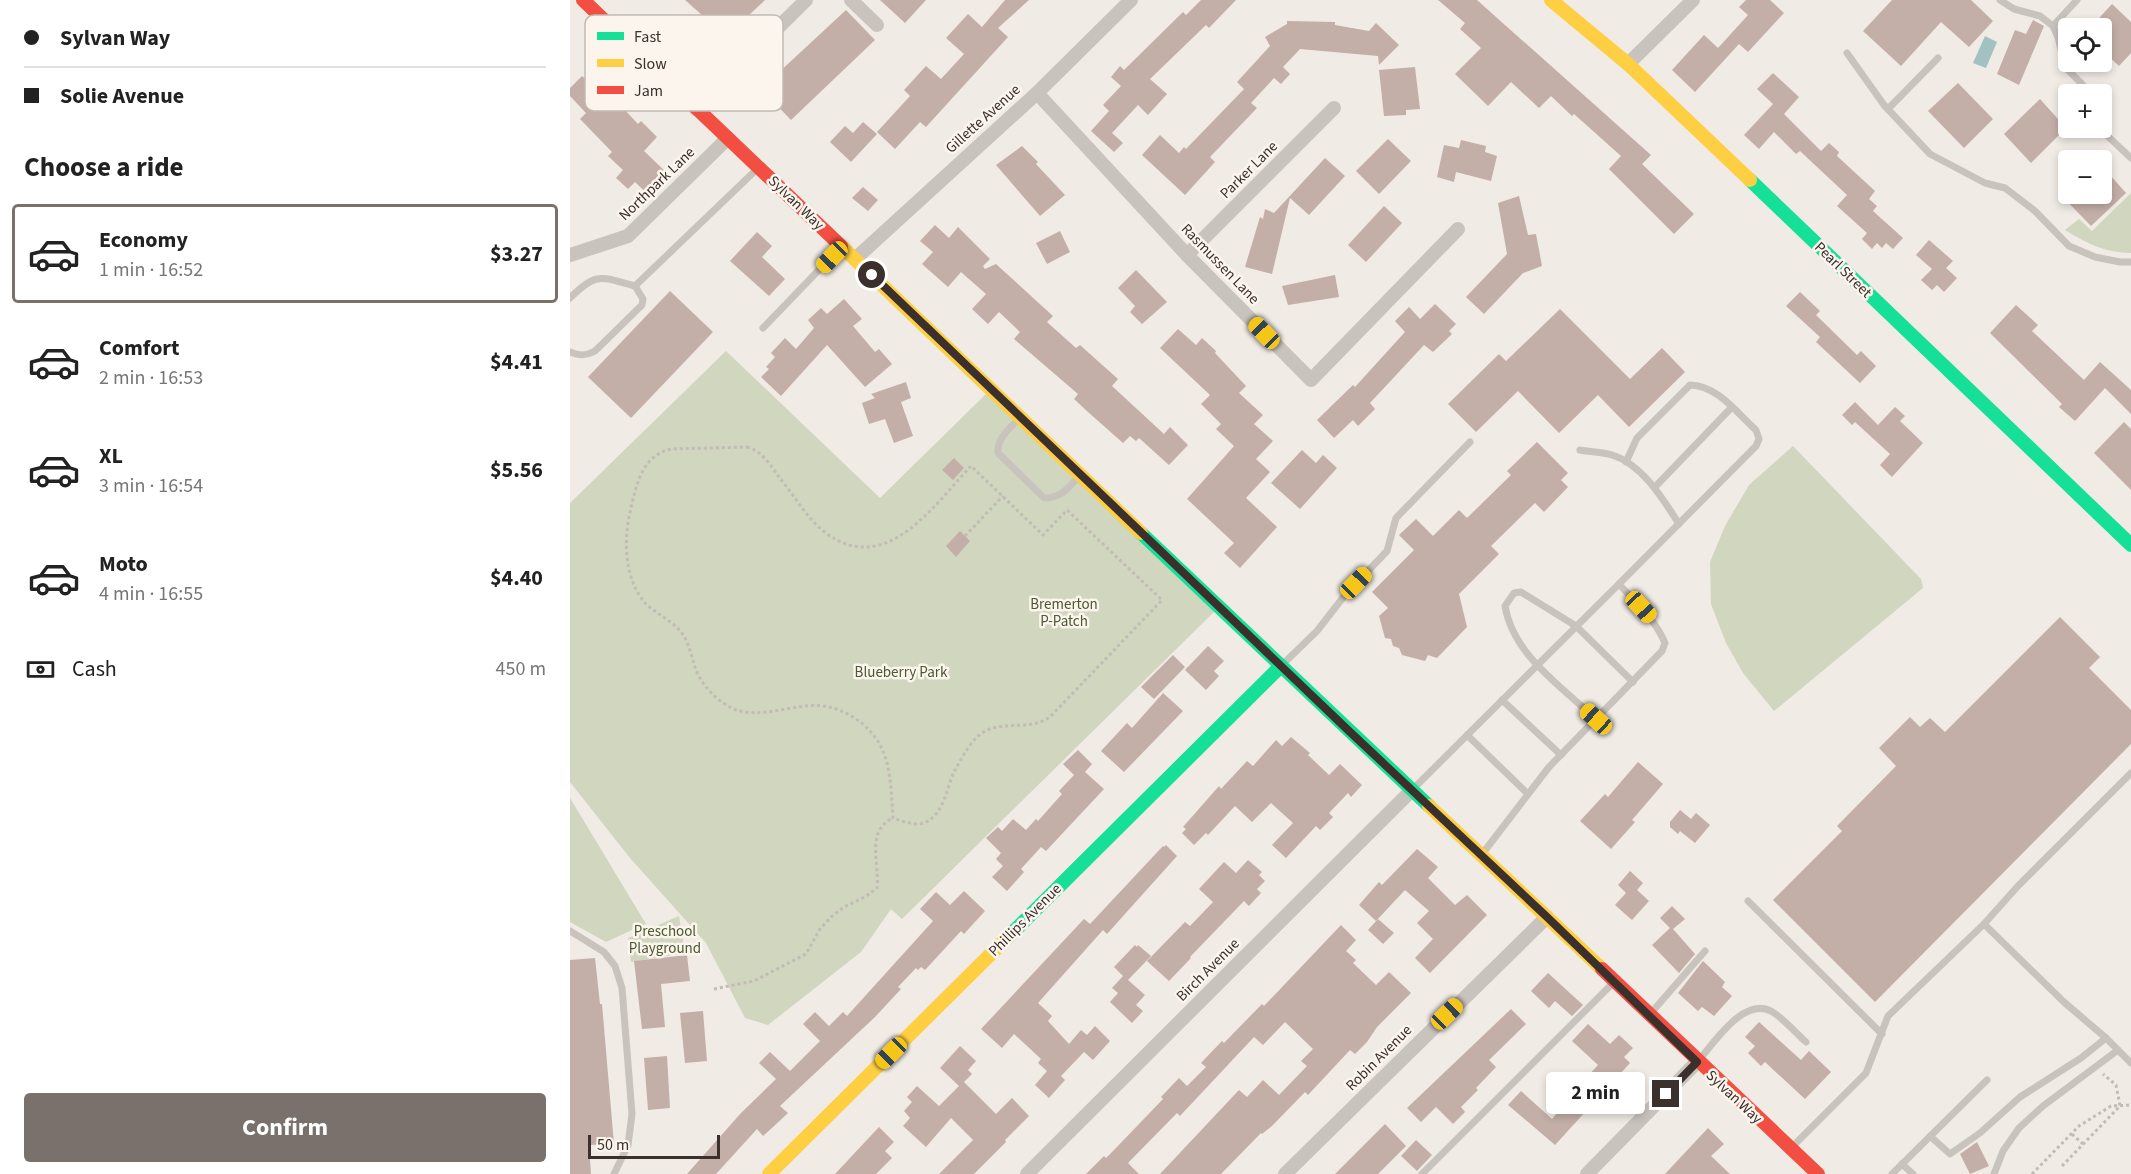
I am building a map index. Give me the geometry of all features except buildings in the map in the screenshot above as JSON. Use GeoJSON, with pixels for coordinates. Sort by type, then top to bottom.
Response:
{"type":"FeatureCollection","features":[{"type":"Feature","properties":{"kind":"main road","name":"Sylvan Way"},"geometry":{"type":"LineString","coordinates":[[584,0],[599,15]]}},
{"type":"Feature","properties":{"kind":"main road","name":"Pearl Street"},"geometry":{"type":"LineString","coordinates":[[1551,0],[1628,64],[2131,545]]}},
{"type":"Feature","properties":{"kind":"main road","name":"Sylvan Way"},"geometry":{"type":"LineString","coordinates":[[698,111],[1814,1173]]}},
{"type":"Feature","properties":{"kind":"main road","name":"Phillips Avenue"},"geometry":{"type":"LineString","coordinates":[[769,1174],[1281,666]]}},
{"type":"Feature","properties":{"kind":"street"},"geometry":{"type":"LineString","coordinates":[[783,23],[806,0]]}},
{"type":"Feature","properties":{"kind":"street"},"geometry":{"type":"LineString","coordinates":[[851,0],[877,24]]}},
{"type":"Feature","properties":{"kind":"street","name":"Gillette Avenue"},"geometry":{"type":"LineString","coordinates":[[855,259],[1037,93],[1131,0]]}},
{"type":"Feature","properties":{"kind":"street"},"geometry":{"type":"LineString","coordinates":[[1628,64],[1693,0]]}},
{"type":"Feature","properties":{"kind":"street","name":"Rasmussen Lane"},"geometry":{"type":"LineString","coordinates":[[1037,93],[1187,255],[1311,380],[1458,230]]}},
{"type":"Feature","properties":{"kind":"street","name":"Parker Lane"},"geometry":{"type":"LineString","coordinates":[[1187,255],[1334,108]]}},
{"type":"Feature","properties":{"kind":"street","name":"Northpark Lane"},"geometry":{"type":"LineString","coordinates":[[570,255],[628,236],[728,138]]}},
{"type":"Feature","properties":{"kind":"street","name":"Birch Avenue"},"geometry":{"type":"LineString","coordinates":[[1028,1174],[1412,790]]}},
{"type":"Feature","properties":{"kind":"street","name":"Robin Avenue"},"geometry":{"type":"LineString","coordinates":[[1285,1174],[1547,917]]}},
{"type":"Feature","properties":{"kind":"street"},"geometry":{"type":"LineString","coordinates":[[1587,1174],[1697,1062]]}},
{"type":"Feature","properties":{"kind":"lane"},"geometry":{"type":"LineString","coordinates":[[2000,0],[2014,9],[2040,16],[2053,26],[2065,68],[2082,84]]}},
{"type":"Feature","properties":{"kind":"lane"},"geometry":{"type":"LineString","coordinates":[[2053,26],[2077,0]]}},
{"type":"Feature","properties":{"kind":"lane"},"geometry":{"type":"LineString","coordinates":[[1847,53],[1888,109],[1930,154],[1985,183],[2005,188],[2035,211],[2069,246],[2095,257],[2131,262]]}},
{"type":"Feature","properties":{"kind":"lane"},"geometry":{"type":"LineString","coordinates":[[1888,109],[1938,58]]}},
{"type":"Feature","properties":{"kind":"lane"},"geometry":{"type":"LineString","coordinates":[[2109,138],[2131,159]]}},
{"type":"Feature","properties":{"kind":"lane"},"geometry":{"type":"LineString","coordinates":[[635,286],[759,167]]}},
{"type":"Feature","properties":{"kind":"lane"},"geometry":{"type":"LineString","coordinates":[[763,328],[842,247]]}},
{"type":"Feature","properties":{"kind":"lane"},"geometry":{"type":"LineString","coordinates":[[570,298],[587,282],[600,277],[635,286],[643,298],[642,305],[595,351],[588,355],[570,352]]}},
{"type":"Feature","properties":{"kind":"lane"},"geometry":{"type":"LineString","coordinates":[[1412,790],[1679,524],[1756,446],[1759,439],[1756,430],[1711,389],[1701,385],[1690,385],[1637,438],[1626,462]]}},
{"type":"Feature","properties":{"kind":"lane"},"geometry":{"type":"LineString","coordinates":[[1655,487],[1731,408]]}},
{"type":"Feature","properties":{"kind":"lane"},"geometry":{"type":"LineString","coordinates":[[1021,417],[1002,437],[998,453],[1044,498],[1054,498],[1063,494],[1080,475]]}},
{"type":"Feature","properties":{"kind":"lane"},"geometry":{"type":"LineString","coordinates":[[1281,666],[1317,632],[1345,595],[1387,551],[1396,518],[1470,442]]}},
{"type":"Feature","properties":{"kind":"lane"},"geometry":{"type":"LineString","coordinates":[[1580,450],[1613,455],[1626,462],[1655,487],[1679,524]]}},
{"type":"Feature","properties":{"kind":"lane"},"geometry":{"type":"LineString","coordinates":[[1482,855],[1561,755],[1662,651],[1665,643],[1650,617],[1619,584]]}},
{"type":"Feature","properties":{"kind":"lane"},"geometry":{"type":"LineString","coordinates":[[1596,719],[1536,665],[1508,621],[1505,606],[1514,593],[1521,592],[1576,626],[1633,682]]}},
{"type":"Feature","properties":{"kind":"lane"},"geometry":{"type":"LineString","coordinates":[[1502,700],[1561,755]]}},
{"type":"Feature","properties":{"kind":"lane"},"geometry":{"type":"LineString","coordinates":[[1467,735],[1528,794]]}},
{"type":"Feature","properties":{"kind":"lane"},"geometry":{"type":"LineString","coordinates":[[1790,1148],[1866,1073],[1888,1017],[1984,924],[2017,887],[2131,773]]}},
{"type":"Feature","properties":{"kind":"lane"},"geometry":{"type":"LineString","coordinates":[[1748,901],[1882,1034]]}},
{"type":"Feature","properties":{"kind":"lane"},"geometry":{"type":"LineString","coordinates":[[1984,924],[2131,1063]]}},
{"type":"Feature","properties":{"kind":"lane"},"geometry":{"type":"LineString","coordinates":[[570,931],[604,952],[615,966],[622,988],[632,1114],[628,1145],[614,1174]]}},
{"type":"Feature","properties":{"kind":"lane"},"geometry":{"type":"LineString","coordinates":[[1649,1015],[1705,951]]}},
{"type":"Feature","properties":{"kind":"lane"},"geometry":{"type":"LineString","coordinates":[[1422,1174],[1615,982]]}},
{"type":"Feature","properties":{"kind":"lane"},"geometry":{"type":"LineString","coordinates":[[1697,1062],[1737,1017],[1760,1008],[1772,1012],[1806,1042]]}},
{"type":"Feature","properties":{"kind":"lane"},"geometry":{"type":"LineString","coordinates":[[1930,1136],[1950,1154],[1980,1133],[2020,1097],[2081,1058],[2106,1038]]}},
{"type":"Feature","properties":{"kind":"lane"},"geometry":{"type":"LineString","coordinates":[[1994,1174],[2003,1151],[2019,1128],[2043,1106],[2118,1050]]}},
{"type":"Feature","properties":{"kind":"lane"},"geometry":{"type":"LineString","coordinates":[[1892,1174],[1987,1080]]}},
{"type":"Feature","properties":{"kind":"lane"},"geometry":{"type":"LineString","coordinates":[[1902,1164],[1913,1174]]}},
{"type":"Feature","properties":{"kind":"path"},"geometry":{"type":"LineString","coordinates":[[714,989],[754,981],[806,954],[820,929],[831,918],[877,888],[877,861],[874,849],[880,828],[886,821],[893,818],[908,823],[923,824],[928,820],[942,805],[954,772],[976,738],[993,726],[1030,726],[1044,722],[1162,600],[1067,510],[1043,535],[972,466],[902,536],[880,546],[856,547],[836,539],[819,527],[806,514],[772,467],[754,449],[747,447],[664,450],[650,460],[639,475],[629,513],[627,541],[631,579],[645,603],[680,630],[691,652],[697,672],[708,689],[718,700],[735,710],[764,712],[822,705],[842,710],[863,724],[877,737],[886,757],[893,818]]}},
{"type":"Feature","properties":{"kind":"path"},"geometry":{"type":"LineString","coordinates":[[965,536],[1003,496]]}},
{"type":"Feature","properties":{"kind":"path"},"geometry":{"type":"LineString","coordinates":[[2032,1174],[2079,1126],[2111,1106],[2131,1105]]}},
{"type":"Feature","properties":{"kind":"path"},"geometry":{"type":"LineString","coordinates":[[2062,1166],[2120,1106]]}},
{"type":"Feature","properties":{"kind":"path"},"geometry":{"type":"LineString","coordinates":[[2072,1134],[2083,1144]]}},
{"type":"Feature","properties":{"kind":"green space"},"geometry":{"type":"Polygon","coordinates":[[[2131,193],[2131,253],[2096,246],[2065,230],[2079,219],[2092,231],[2131,193]]]}},
{"type":"Feature","properties":{"kind":"green space","name":"Blueberry Park"},"geometry":{"type":"Polygon","coordinates":[[[726,351],[880,498],[991,389],[1219,607],[902,919],[891,909],[861,952],[768,1025],[745,1018],[706,943],[630,858],[570,782],[570,503],[726,351]]]}},
{"type":"Feature","properties":{"kind":"green space"},"geometry":{"type":"Polygon","coordinates":[[[1793,446],[1921,579],[1923,588],[1774,711],[1743,673],[1726,643],[1711,604],[1710,562],[1725,526],[1749,485],[1793,446]]]}},
{"type":"Feature","properties":{"kind":"green space"},"geometry":{"type":"Polygon","coordinates":[[[570,798],[646,924],[606,942],[570,922],[570,798]]]}},
{"type":"Feature","properties":{"kind":"green space","name":"Preschool Playground"},"geometry":{"type":"Polygon","coordinates":[[[679,916],[685,953],[631,962],[628,938],[679,916]]]}},
{"type":"Feature","properties":{"kind":"water"},"geometry":{"type":"Polygon","coordinates":[[[1985,36],[1997,42],[1986,68],[1973,63],[1985,36]]]}},
{"type":"Feature","properties":{"kind":"traffic: fast"},"geometry":{"type":"LineString","coordinates":[[1750,180],[2131,545]]}},
{"type":"Feature","properties":{"kind":"traffic: fast"},"geometry":{"type":"LineString","coordinates":[[1141,533],[1429,806]]}},
{"type":"Feature","properties":{"kind":"traffic: fast"},"geometry":{"type":"LineString","coordinates":[[1008,937],[1281,666]]}},
{"type":"Feature","properties":{"kind":"traffic: slow"},"geometry":{"type":"LineString","coordinates":[[1551,0],[1628,64],[1750,180]]}},
{"type":"Feature","properties":{"kind":"traffic: slow"},"geometry":{"type":"LineString","coordinates":[[841,246],[1141,533]]}},
{"type":"Feature","properties":{"kind":"traffic: slow"},"geometry":{"type":"LineString","coordinates":[[1429,806],[1602,969]]}},
{"type":"Feature","properties":{"kind":"traffic: slow"},"geometry":{"type":"LineString","coordinates":[[769,1174],[1008,937]]}},
{"type":"Feature","properties":{"kind":"traffic: jam"},"geometry":{"type":"LineString","coordinates":[[583,0],[599,15]]}},
{"type":"Feature","properties":{"kind":"traffic: jam"},"geometry":{"type":"LineString","coordinates":[[699,111],[841,246]]}},
{"type":"Feature","properties":{"kind":"traffic: jam"},"geometry":{"type":"LineString","coordinates":[[1602,969],[1818,1174]]}},
{"type":"Feature","properties":{"kind":"route"},"geometry":{"type":"LineString","coordinates":[[872,275],[1697,1062],[1666,1094]]}},
{"type":"Feature","properties":{"kind":"park label","name":"Bremerton P-Patch"},"geometry":{"type":"Point","coordinates":[1064,612]}}]}
